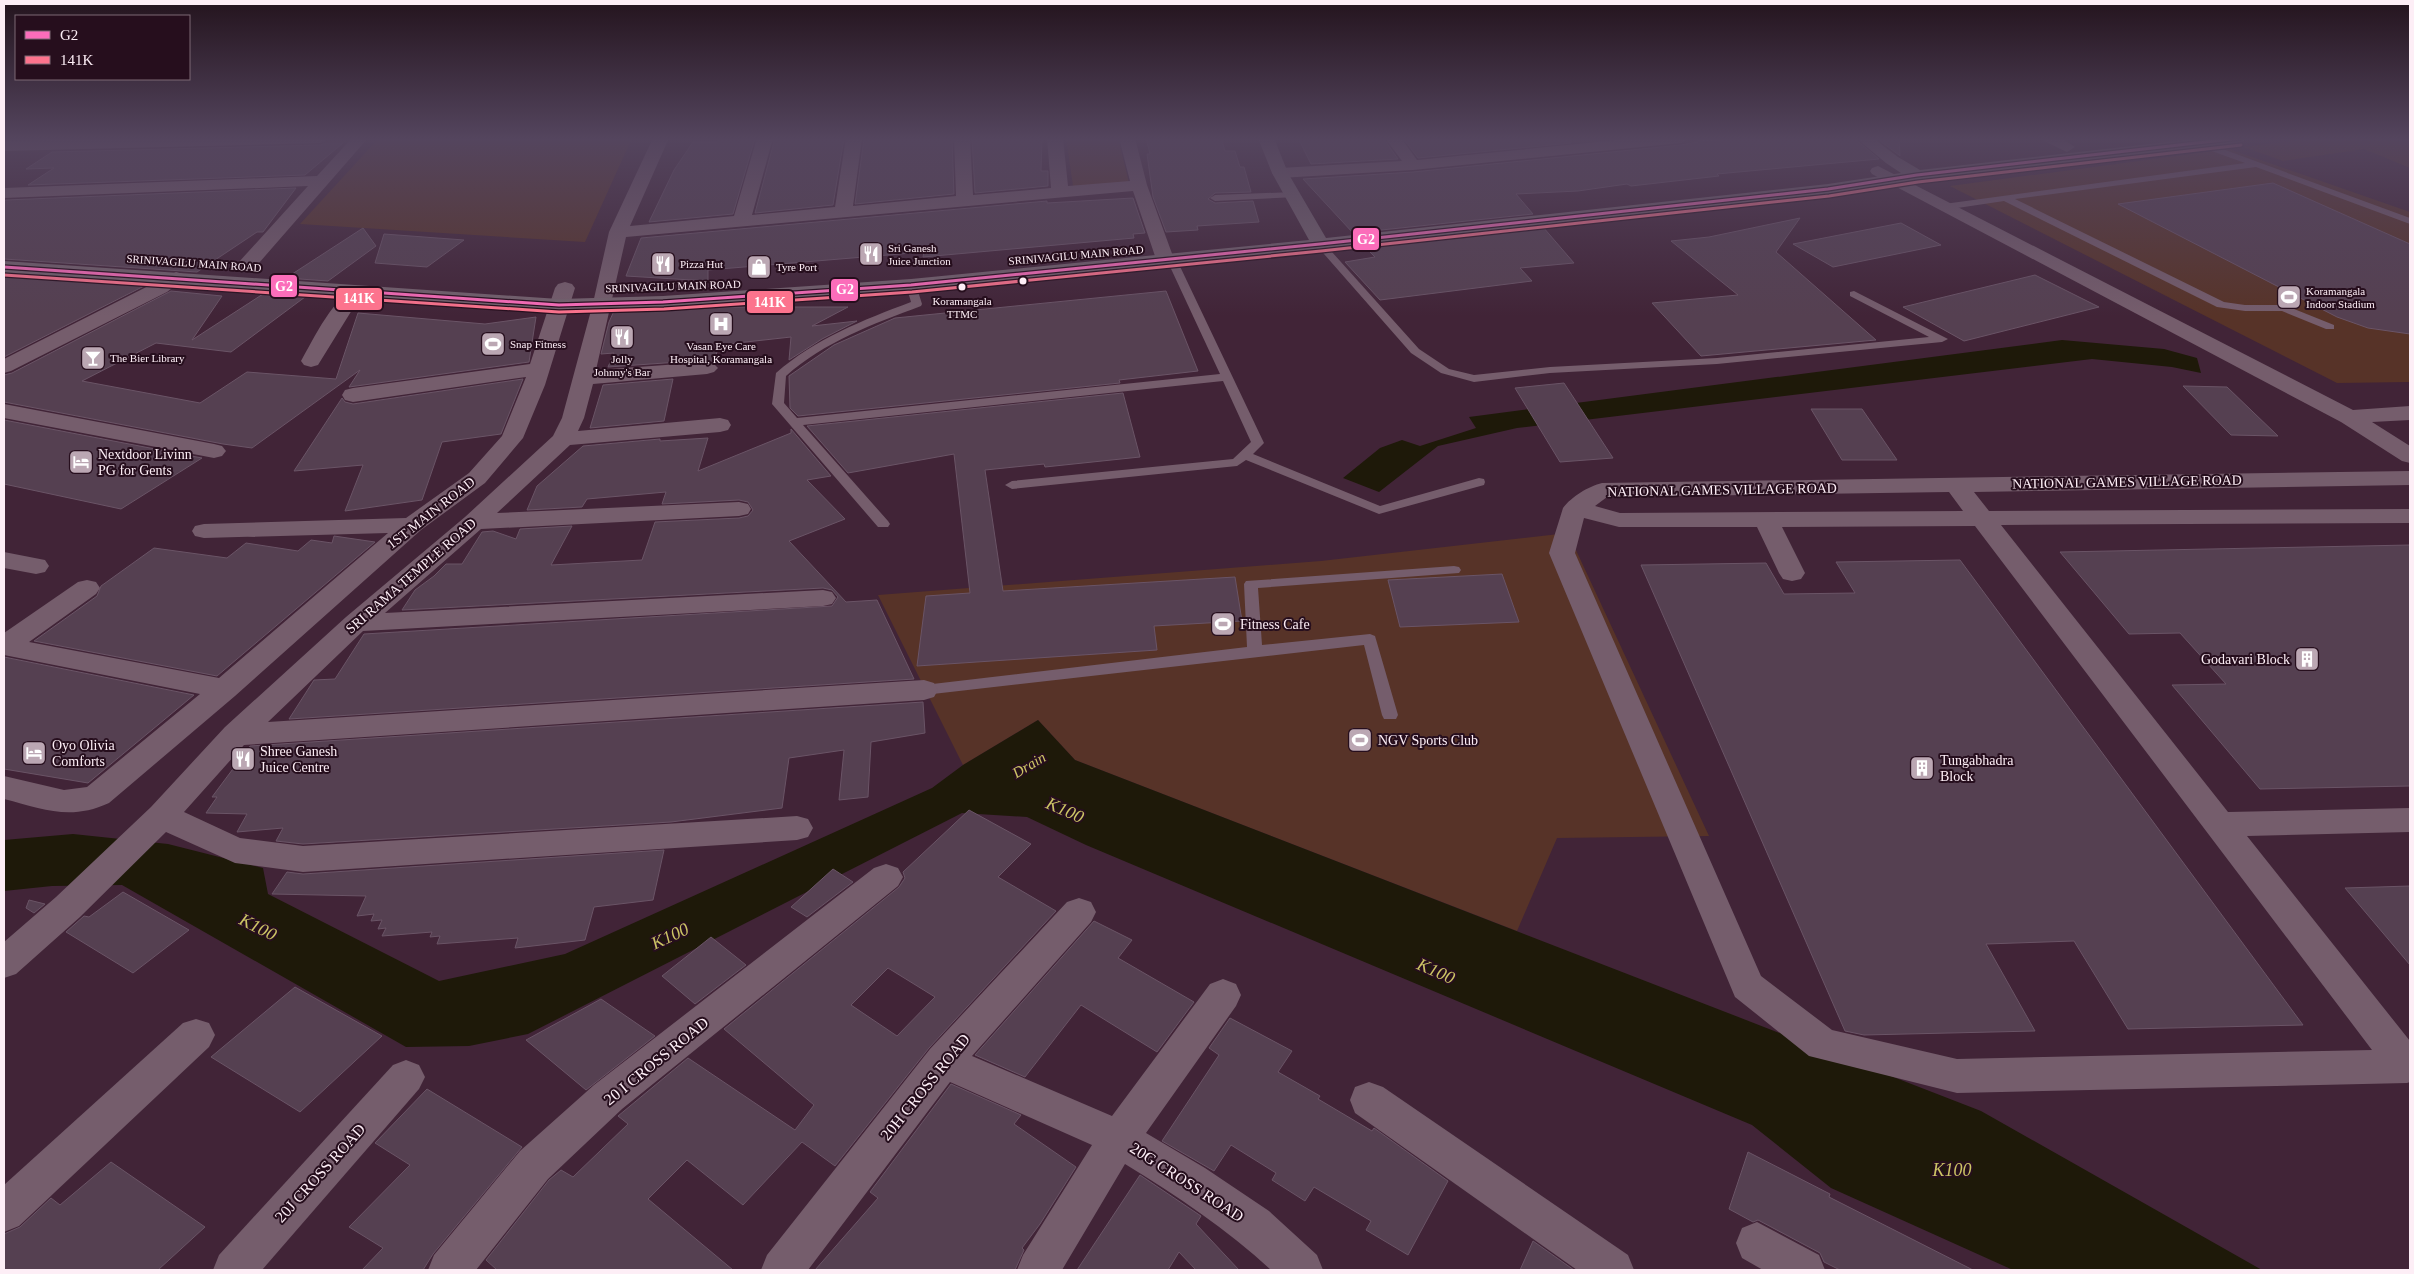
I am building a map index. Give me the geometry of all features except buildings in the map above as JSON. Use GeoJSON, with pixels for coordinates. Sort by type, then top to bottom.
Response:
{"type":"FeatureCollection","features":[{"type":"Feature","properties":{"kind":"main road"},"geometry":{"type":"LineString","coordinates":[[1294,197],[1317,238]]}},
{"type":"Feature","properties":{"kind":"main road","name":"SRINIVAGILU MAIN ROAD"},"geometry":{"type":"LineString","coordinates":[[605,296],[664,302],[911,285],[1317,238],[1740,197]]}},
{"type":"Feature","properties":{"kind":"main road","name":"SRINIVAGILU MAIN ROAD"},"geometry":{"type":"LineString","coordinates":[[4,252],[245,266],[562,296]]}},
{"type":"Feature","properties":{"kind":"main road","name":"SRINIVAGILU MAIN ROAD"},"geometry":{"type":"LineString","coordinates":[[4,267],[176,278],[359,293],[605,296],[727,285],[1165,255]]}},
{"type":"Feature","properties":{"kind":"street"},"geometry":{"type":"LineString","coordinates":[[245,266],[306,197]]}},
{"type":"Feature","properties":{"kind":"street","name":"SRI RAMA TEMPLE ROAD"},"geometry":{"type":"LineString","coordinates":[[4,964],[68,907],[162,816],[236,735],[356,623],[474,522],[564,439],[573,418],[605,296],[618,232],[634,197]]}},
{"type":"Feature","properties":{"kind":"street"},"geometry":{"type":"LineString","coordinates":[[741,221],[748,197]]}},
{"type":"Feature","properties":{"kind":"street"},"geometry":{"type":"LineString","coordinates":[[844,212],[846,197]]}},
{"type":"Feature","properties":{"kind":"street"},"geometry":{"type":"LineString","coordinates":[[618,232],[1002,197]]}},
{"type":"Feature","properties":{"kind":"street"},"geometry":{"type":"LineString","coordinates":[[1144,197],[1165,255]]}},
{"type":"Feature","properties":{"kind":"street"},"geometry":{"type":"LineString","coordinates":[[1934,197],[1944,207],[2348,417],[2410,456]]}},
{"type":"Feature","properties":{"kind":"street"},"geometry":{"type":"LineString","coordinates":[[4,367],[160,288],[176,278]]}},
{"type":"Feature","properties":{"kind":"street"},"geometry":{"type":"LineString","coordinates":[[311,361],[344,307],[359,293]]}},
{"type":"Feature","properties":{"kind":"street","name":"1ST MAIN ROAD"},"geometry":{"type":"LineString","coordinates":[[4,788],[60,800],[82,802],[92,798],[225,689],[412,525],[477,478],[512,438],[534,385],[562,296]]}},
{"type":"Feature","properties":{"kind":"street"},"geometry":{"type":"LineString","coordinates":[[582,378],[707,368]]}},
{"type":"Feature","properties":{"kind":"street"},"geometry":{"type":"LineString","coordinates":[[353,395],[538,369]]}},
{"type":"Feature","properties":{"kind":"street"},"geometry":{"type":"LineString","coordinates":[[4,411],[214,451]]}},
{"type":"Feature","properties":{"kind":"street"},"geometry":{"type":"LineString","coordinates":[[2348,417],[2410,413]]}},
{"type":"Feature","properties":{"kind":"street"},"geometry":{"type":"LineString","coordinates":[[564,439],[720,425]]}},
{"type":"Feature","properties":{"kind":"street","name":"NATIONAL GAMES VILLAGE ROAD"},"geometry":{"type":"LineString","coordinates":[[1575,508],[1602,490],[2410,478]]}},
{"type":"Feature","properties":{"kind":"street"},"geometry":{"type":"LineString","coordinates":[[1956,485],[2409,1068]]}},
{"type":"Feature","properties":{"kind":"street"},"geometry":{"type":"LineString","coordinates":[[1575,508],[1562,553],[1748,986],[1822,1044],[1957,1076],[2409,1068]]}},
{"type":"Feature","properties":{"kind":"street","name":"NATIONAL GAMES VILLAGE ROAD"},"geometry":{"type":"LineString","coordinates":[[1575,508],[1619,520],[2410,516]]}},
{"type":"Feature","properties":{"kind":"street"},"geometry":{"type":"LineString","coordinates":[[474,522],[739,509]]}},
{"type":"Feature","properties":{"kind":"street"},"geometry":{"type":"LineString","coordinates":[[1766,520],[1792,573]]}},
{"type":"Feature","properties":{"kind":"street"},"geometry":{"type":"LineString","coordinates":[[204,531],[412,525]]}},
{"type":"Feature","properties":{"kind":"street"},"geometry":{"type":"LineString","coordinates":[[4,560],[36,566]]}},
{"type":"Feature","properties":{"kind":"street"},"geometry":{"type":"LineString","coordinates":[[4,646],[87,588]]}},
{"type":"Feature","properties":{"kind":"street"},"geometry":{"type":"LineString","coordinates":[[356,623],[823,598]]}},
{"type":"Feature","properties":{"kind":"street"},"geometry":{"type":"LineString","coordinates":[[4,646],[225,689]]}},
{"type":"Feature","properties":{"kind":"street"},"geometry":{"type":"LineString","coordinates":[[236,735],[924,690]]}},
{"type":"Feature","properties":{"kind":"street"},"geometry":{"type":"LineString","coordinates":[[162,816],[235,850],[302,859],[797,828]]}},
{"type":"Feature","properties":{"kind":"street"},"geometry":{"type":"LineString","coordinates":[[2219,824],[2410,820]]}},
{"type":"Feature","properties":{"kind":"street","name":"20 I CROSS ROAD"},"geometry":{"type":"LineString","coordinates":[[449,1270],[534,1165],[608,1097],[886,877]]}},
{"type":"Feature","properties":{"kind":"street","name":"20H CROSS ROAD"},"geometry":{"type":"LineString","coordinates":[[782,1270],[943,1061],[1079,912]]}},
{"type":"Feature","properties":{"kind":"street"},"geometry":{"type":"LineString","coordinates":[[943,1061],[1119,1138],[1223,995]]}},
{"type":"Feature","properties":{"kind":"street"},"geometry":{"type":"LineString","coordinates":[[4,1212],[196,1036]]}},
{"type":"Feature","properties":{"kind":"street","name":"20J CROSS ROAD"},"geometry":{"type":"LineString","coordinates":[[234,1270],[406,1077]]}},
{"type":"Feature","properties":{"kind":"street"},"geometry":{"type":"LineString","coordinates":[[1369,1100],[1613,1270]]}},
{"type":"Feature","properties":{"kind":"street","name":"20G CROSS ROAD"},"geometry":{"type":"LineString","coordinates":[[1038,1270],[1119,1138],[1191,1182],[1254,1226],[1302,1270]]}},
{"type":"Feature","properties":{"kind":"street"},"geometry":{"type":"LineString","coordinates":[[1757,1244],[1804,1270]]}},
{"type":"Feature","properties":{"kind":"lane"},"geometry":{"type":"LineString","coordinates":[[1215,198],[1229,197]]}},
{"type":"Feature","properties":{"kind":"lane"},"geometry":{"type":"LineString","coordinates":[[1944,207],[2009,197]]}},
{"type":"Feature","properties":{"kind":"lane"},"geometry":{"type":"LineString","coordinates":[[2344,197],[2410,221]]}},
{"type":"Feature","properties":{"kind":"lane"},"geometry":{"type":"LineString","coordinates":[[2005,198],[2221,304],[2245,308],[2284,308],[2330,327]]}},
{"type":"Feature","properties":{"kind":"lane"},"geometry":{"type":"LineString","coordinates":[[1317,238],[1415,350],[1445,371],[1474,379],[1550,370],[1718,360],[1942,339],[1854,294]]}},
{"type":"Feature","properties":{"kind":"lane"},"geometry":{"type":"LineString","coordinates":[[1012,485],[1237,462],[1258,443],[1165,255]]}},
{"type":"Feature","properties":{"kind":"lane"},"geometry":{"type":"LineString","coordinates":[[883,524],[778,404],[780,375],[806,356],[841,336],[874,319],[916,304],[911,285]]}},
{"type":"Feature","properties":{"kind":"lane"},"geometry":{"type":"LineString","coordinates":[[792,422],[1227,377]]}},
{"type":"Feature","properties":{"kind":"lane"},"geometry":{"type":"LineString","coordinates":[[1244,455],[1379,510],[1478,482]]}},
{"type":"Feature","properties":{"kind":"lane"},"geometry":{"type":"LineString","coordinates":[[1255,651],[1251,584],[1454,570]]}},
{"type":"Feature","properties":{"kind":"lane"},"geometry":{"type":"LineString","coordinates":[[924,690],[1370,639],[1390,715]]}},
{"type":"Feature","properties":{"kind":"shaded area"},"geometry":{"type":"Polygon","coordinates":[[[324,197],[605,197],[585,242],[300,224],[324,197]]]}},
{"type":"Feature","properties":{"kind":"shaded area","name":"Koramangala Indoor Stadium"},"geometry":{"type":"Polygon","coordinates":[[[1972,197],[2368,197],[2410,212],[2410,382],[2337,383],[1972,197]]]}},
{"type":"Feature","properties":{"kind":"shaded area","name":"NGV Sports Club"},"geometry":{"type":"Polygon","coordinates":[[[1568,533],[1709,836],[1557,838],[1517,931],[1075,760],[1038,720],[963,765],[878,595],[1321,561],[1568,533]]]}},
{"type":"Feature","properties":{"kind":"water"},"geometry":{"type":"Polygon","coordinates":[[[2062,340],[2164,349],[2197,358],[2201,373],[2172,367],[2092,359],[1517,428],[1438,446],[1379,492],[1343,478],[1380,448],[1402,440],[1420,446],[1476,428],[1469,417],[2062,340]]]}},
{"type":"Feature","properties":{"kind":"water","name":"K100"},"geometry":{"type":"Polygon","coordinates":[[[1038,720],[1075,760],[1981,1111],[2262,1270],[2013,1270],[1831,1188],[1752,1125],[1086,845],[1027,817],[962,813],[528,1034],[469,1046],[406,1047],[122,885],[52,886],[4,891],[4,840],[73,834],[168,844],[263,868],[268,894],[439,981],[565,954],[932,788],[963,765],[1038,720]]]}},
{"type":"Feature","properties":{"kind":"transit line","name":"G2"},"geometry":{"type":"LineString","coordinates":[[4,267],[559,305],[663,302],[911,285],[1320,244],[1750,197]]}},
{"type":"Feature","properties":{"kind":"transit line","name":"141K"},"geometry":{"type":"LineString","coordinates":[[4,275],[559,312],[664,309],[912,292],[1321,251],[1816,197]]}},
{"type":"Feature","properties":{"kind":"place","name":"Sri Ganesh Juice Junction"},"geometry":{"type":"Point","coordinates":[871,254]}},
{"type":"Feature","properties":{"kind":"place","name":"Pizza Hut"},"geometry":{"type":"Point","coordinates":[663,264]}},
{"type":"Feature","properties":{"kind":"place","name":"Tyre Port"},"geometry":{"type":"Point","coordinates":[759,267]}},
{"type":"Feature","properties":{"kind":"place","name":"Koramangala TTMC"},"geometry":{"type":"Point","coordinates":[962,287]}},
{"type":"Feature","properties":{"kind":"place","name":"Koramangala Indoor Stadium"},"geometry":{"type":"Point","coordinates":[2289,297]}},
{"type":"Feature","properties":{"kind":"place","name":"Vasan Eye Care Hospital, Koramangala"},"geometry":{"type":"Point","coordinates":[721,324]}},
{"type":"Feature","properties":{"kind":"place","name":"Jolly Johnny's Bar"},"geometry":{"type":"Point","coordinates":[622,337]}},
{"type":"Feature","properties":{"kind":"place","name":"Snap Fitness"},"geometry":{"type":"Point","coordinates":[493,344]}},
{"type":"Feature","properties":{"kind":"place","name":"The Bier Library"},"geometry":{"type":"Point","coordinates":[93,358]}},
{"type":"Feature","properties":{"kind":"place","name":"Nextdoor Livinn PG for Gents"},"geometry":{"type":"Point","coordinates":[81,462]}},
{"type":"Feature","properties":{"kind":"place","name":"Fitness Cafe"},"geometry":{"type":"Point","coordinates":[1223,624]}},
{"type":"Feature","properties":{"kind":"place","name":"Godavari Block"},"geometry":{"type":"Point","coordinates":[2307,659]}},
{"type":"Feature","properties":{"kind":"place","name":"NGV Sports Club"},"geometry":{"type":"Point","coordinates":[1360,740]}},
{"type":"Feature","properties":{"kind":"place","name":"Oyo Olivia Comforts"},"geometry":{"type":"Point","coordinates":[34,753]}},
{"type":"Feature","properties":{"kind":"place","name":"Shree Ganesh Juice Centre"},"geometry":{"type":"Point","coordinates":[243,759]}},
{"type":"Feature","properties":{"kind":"place","name":"Tungabhadra Block"},"geometry":{"type":"Point","coordinates":[1922,768]}},
{"type":"Feature","properties":{"kind":"water label","name":"Drain"},"geometry":{"type":"Point","coordinates":[1029,765]}}]}
